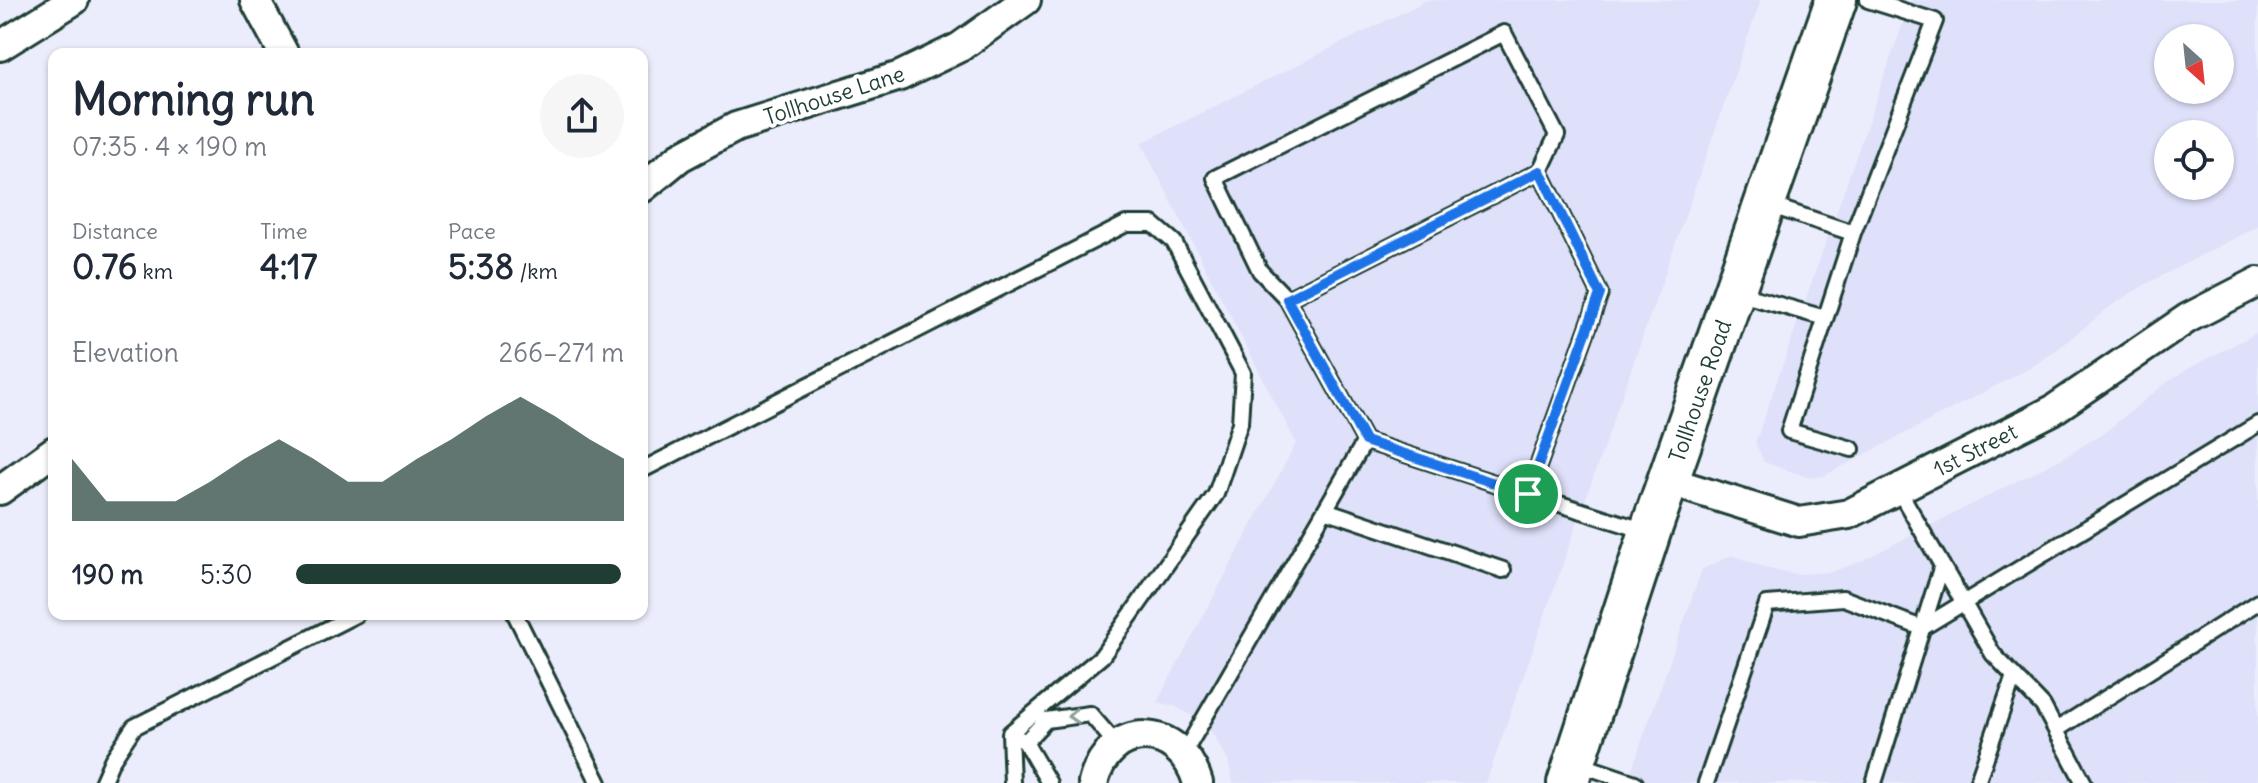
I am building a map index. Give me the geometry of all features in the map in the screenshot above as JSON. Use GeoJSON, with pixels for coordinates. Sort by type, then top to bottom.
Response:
{"type":"FeatureCollection","features":[{"type":"Feature","properties":{"kind":"street"},"geometry":{"type":"LineString","coordinates":[[0,46],[74,0]]}},
{"type":"Feature","properties":{"kind":"street"},"geometry":{"type":"LineString","coordinates":[[255,0],[281,48]]}},
{"type":"Feature","properties":{"kind":"street","name":"Tollhouse Lane"},"geometry":{"type":"LineString","coordinates":[[648,183],[680,157],[736,127],[900,76],[960,47],[1026,0]]}},
{"type":"Feature","properties":{"kind":"street","name":"Tollhouse Road"},"geometry":{"type":"LineString","coordinates":[[1572,773],[1650,532],[1836,0]]}},
{"type":"Feature","properties":{"kind":"street","name":"1st Street"},"geometry":{"type":"LineString","coordinates":[[1668,481],[1799,522],[1849,514],[2053,410],[2188,318],[2258,282]]}},
{"type":"Feature","properties":{"kind":"street"},"geometry":{"type":"LineString","coordinates":[[0,490],[48,455]]}},
{"type":"Feature","properties":{"kind":"street"},"geometry":{"type":"LineString","coordinates":[[1093,783],[1105,755],[1117,745],[1134,738],[1152,737],[1169,742],[1184,753],[1194,767],[1198,783]]}},
{"type":"Feature","properties":{"kind":"lane"},"geometry":{"type":"LineString","coordinates":[[1852,449],[1789,431],[1853,233],[1935,21],[1868,0]]}},
{"type":"Feature","properties":{"kind":"lane"},"geometry":{"type":"LineString","coordinates":[[1287,299],[1540,171],[1557,135],[1504,33],[1215,178],[1260,271],[1287,299],[1365,441],[1650,532]]}},
{"type":"Feature","properties":{"kind":"lane"},"geometry":{"type":"LineString","coordinates":[[1528,494],[1600,294],[1540,171]]}},
{"type":"Feature","properties":{"kind":"lane"},"geometry":{"type":"LineString","coordinates":[[1765,204],[1853,233]]}},
{"type":"Feature","properties":{"kind":"lane"},"geometry":{"type":"LineString","coordinates":[[648,467],[1126,224],[1153,224],[1174,242],[1243,373],[1240,423],[1216,494],[1102,656],[1010,733]]}},
{"type":"Feature","properties":{"kind":"lane"},"geometry":{"type":"LineString","coordinates":[[1734,292],[1825,318]]}},
{"type":"Feature","properties":{"kind":"lane"},"geometry":{"type":"LineString","coordinates":[[1922,628],[2258,424]]}},
{"type":"Feature","properties":{"kind":"lane"},"geometry":{"type":"LineString","coordinates":[[1184,753],[1365,441]]}},
{"type":"Feature","properties":{"kind":"lane"},"geometry":{"type":"LineString","coordinates":[[1898,489],[1993,654],[2043,706],[2084,783]]}},
{"type":"Feature","properties":{"kind":"lane"},"geometry":{"type":"LineString","coordinates":[[1325,510],[1503,570]]}},
{"type":"Feature","properties":{"kind":"lane"},"geometry":{"type":"LineString","coordinates":[[1874,783],[1942,565]]}},
{"type":"Feature","properties":{"kind":"lane"},"geometry":{"type":"LineString","coordinates":[[1706,783],[1767,604],[1843,598],[1922,628]]}},
{"type":"Feature","properties":{"kind":"lane"},"geometry":{"type":"LineString","coordinates":[[2056,730],[2258,602]]}},
{"type":"Feature","properties":{"kind":"lane"},"geometry":{"type":"LineString","coordinates":[[102,783],[112,760],[134,727],[345,620]]}},
{"type":"Feature","properties":{"kind":"lane"},"geometry":{"type":"LineString","coordinates":[[518,620],[599,783]]}},
{"type":"Feature","properties":{"kind":"lane"},"geometry":{"type":"LineString","coordinates":[[1977,783],[2014,676]]}},
{"type":"Feature","properties":{"kind":"lane"},"geometry":{"type":"LineString","coordinates":[[1025,742],[1046,720],[1090,714],[1117,745]]}},
{"type":"Feature","properties":{"kind":"lane"},"geometry":{"type":"LineString","coordinates":[[1010,733],[1025,742],[1049,783]]}},
{"type":"Feature","properties":{"kind":"lane"},"geometry":{"type":"LineString","coordinates":[[1010,733],[1012,783]]}},
{"type":"Feature","properties":{"kind":"lane"},"geometry":{"type":"LineString","coordinates":[[1572,773],[1635,783]]}},
{"type":"Feature","properties":{"kind":"shaded area"},"geometry":{"type":"Polygon","coordinates":[[[1427,0],[1761,0],[1486,783],[1233,783],[1228,761],[1202,722],[1174,706],[1157,702],[1296,443],[1141,143],[1427,0]]]}},
{"type":"Feature","properties":{"kind":"shaded area"},"geometry":{"type":"Polygon","coordinates":[[[1911,0],[2258,0],[2258,226],[2148,283],[2111,306],[2030,368],[1824,476],[1810,478],[1764,462],[1755,443],[1911,0]]]}},
{"type":"Feature","properties":{"kind":"shaded area"},"geometry":{"type":"Polygon","coordinates":[[[2258,332],[2258,783],[1627,783],[1702,569],[1732,555],[1773,570],[1799,574],[1830,572],[1857,563],[2068,455],[2105,432],[2186,370],[2258,332]]]}},
{"type":"Feature","properties":{"kind":"route"},"geometry":{"type":"LineString","coordinates":[[1540,171],[1600,294],[1528,494],[1365,441],[1287,299],[1540,171]]}}]}
